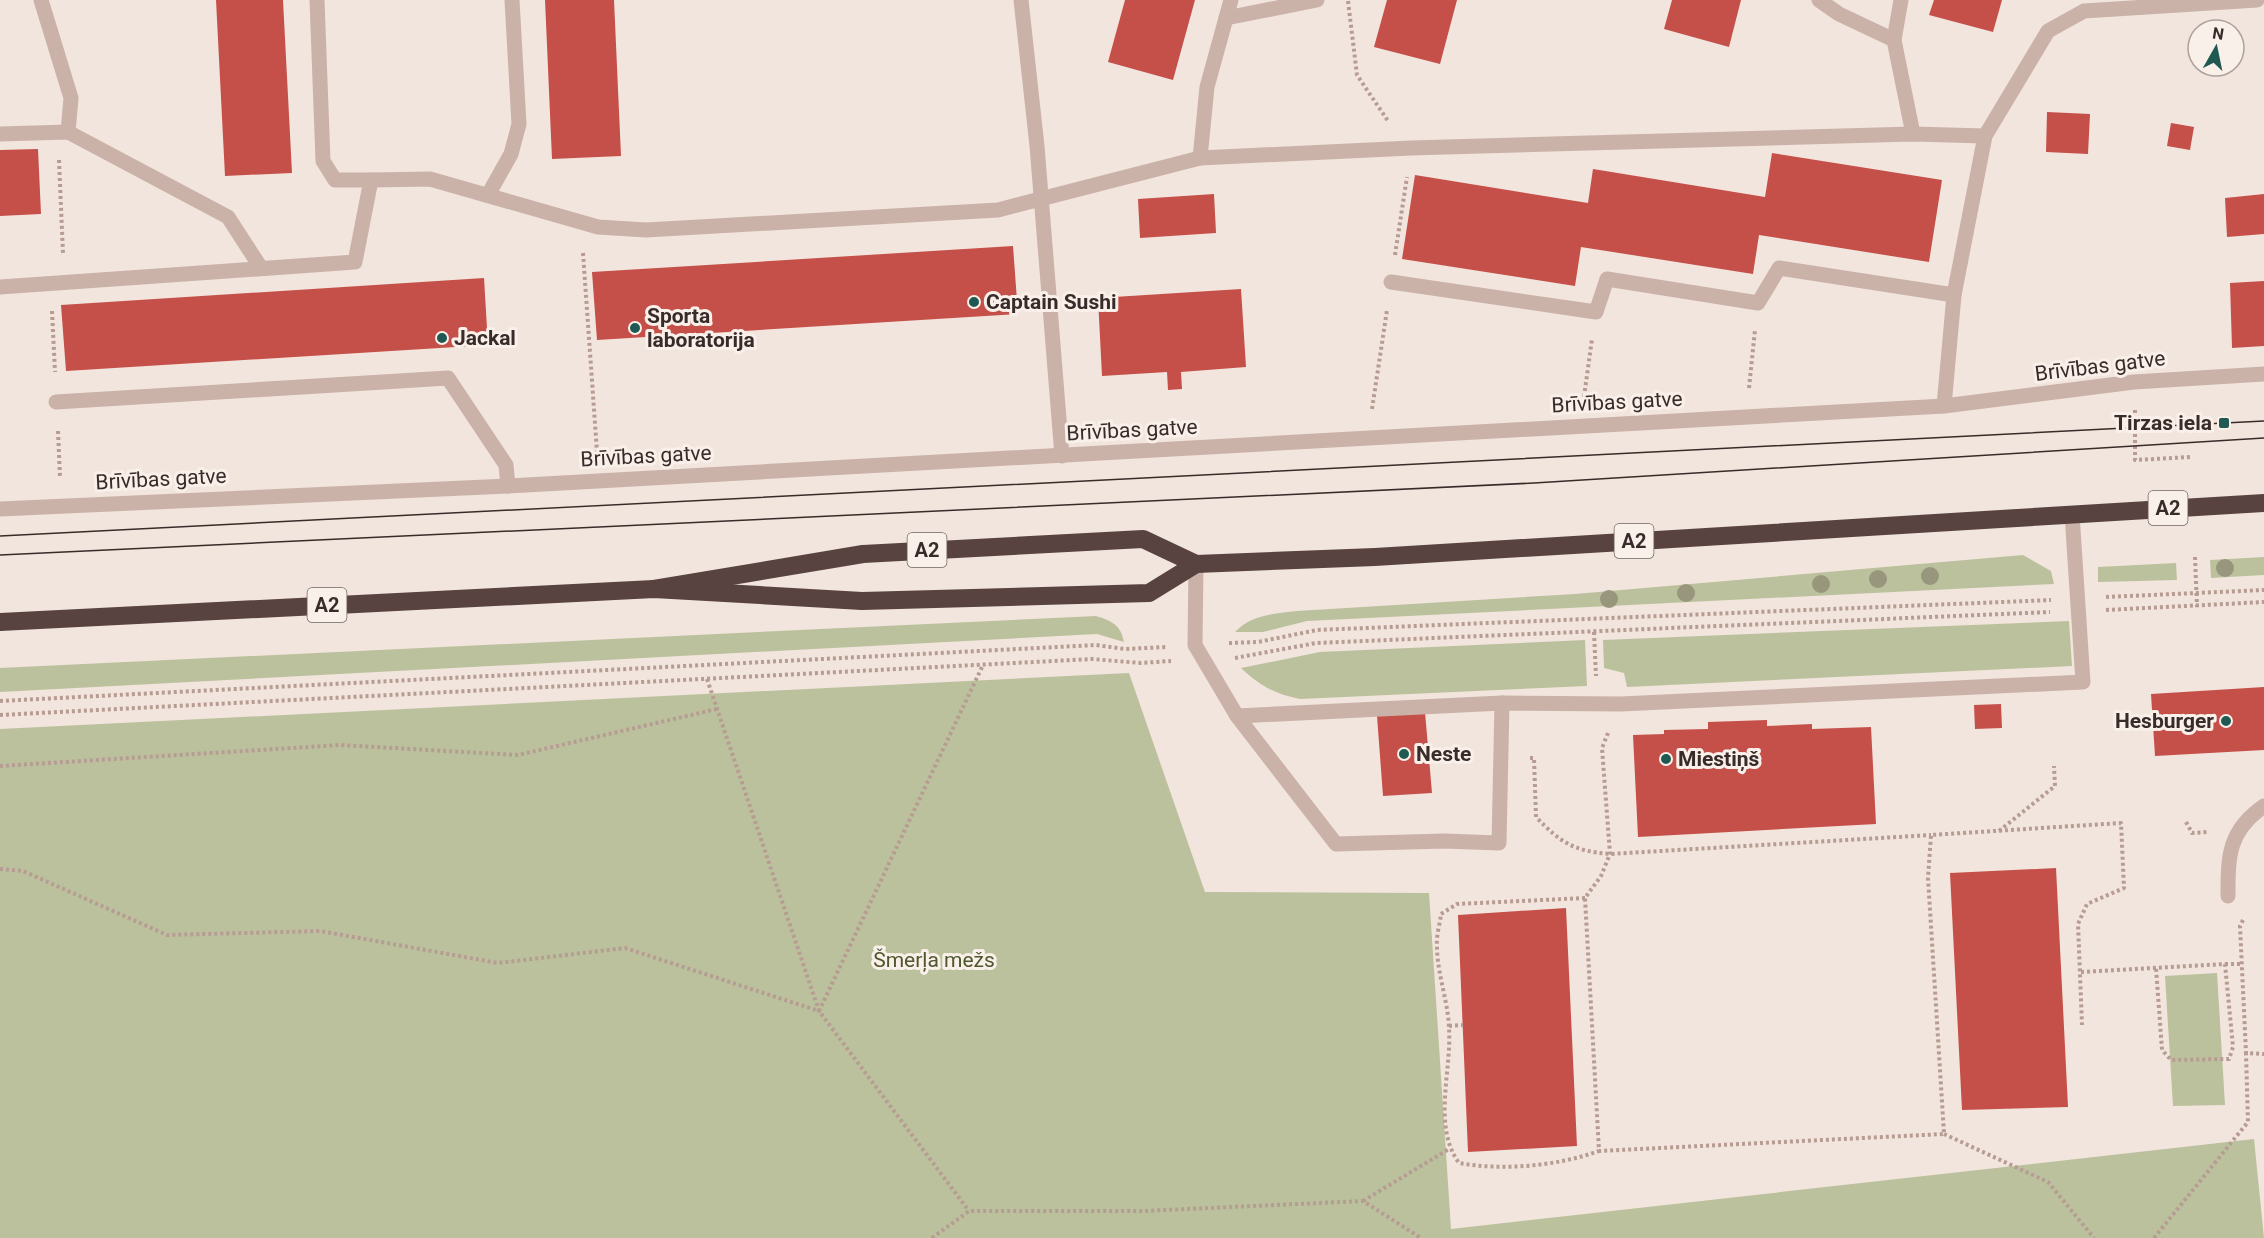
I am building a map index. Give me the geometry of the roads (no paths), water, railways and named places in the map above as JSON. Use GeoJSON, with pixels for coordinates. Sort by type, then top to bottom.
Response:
{"type":"FeatureCollection","features":[{"type":"Feature","properties":{"kind":"highway","name":"A2"},"geometry":{"type":"LineString","coordinates":[[654,589],[863,554],[1143,539],[1196,564],[1375,557],[2264,503]]}},
{"type":"Feature","properties":{"kind":"highway","name":"A2"},"geometry":{"type":"LineString","coordinates":[[0,622],[654,589],[862,601],[1149,593],[1196,564]]}},
{"type":"Feature","properties":{"kind":"street"},"geometry":{"type":"LineString","coordinates":[[41,0],[71,98],[63,132]]}},
{"type":"Feature","properties":{"kind":"street"},"geometry":{"type":"LineString","coordinates":[[317,0],[323,161],[335,180],[430,179],[598,227],[646,230],[998,210],[1200,158],[1411,148],[1913,134],[1985,136]]}},
{"type":"Feature","properties":{"kind":"street"},"geometry":{"type":"LineString","coordinates":[[488,195],[511,154],[519,124],[512,0]]}},
{"type":"Feature","properties":{"kind":"street"},"geometry":{"type":"LineString","coordinates":[[1021,0],[1041,199],[1062,456]]}},
{"type":"Feature","properties":{"kind":"street"},"geometry":{"type":"LineString","coordinates":[[1200,158],[1207,87],[1231,0]]}},
{"type":"Feature","properties":{"kind":"street"},"geometry":{"type":"LineString","coordinates":[[1226,18],[1317,0]]}},
{"type":"Feature","properties":{"kind":"street"},"geometry":{"type":"LineString","coordinates":[[1819,0],[1839,14],[1894,40]]}},
{"type":"Feature","properties":{"kind":"street"},"geometry":{"type":"LineString","coordinates":[[1901,0],[1894,40],[1913,134]]}},
{"type":"Feature","properties":{"kind":"street"},"geometry":{"type":"LineString","coordinates":[[1944,406],[1954,295],[1985,136],[2048,32],[2084,11],[2258,0]]}},
{"type":"Feature","properties":{"kind":"street"},"geometry":{"type":"LineString","coordinates":[[0,134],[63,132],[228,217],[261,268]]}},
{"type":"Feature","properties":{"kind":"street"},"geometry":{"type":"LineString","coordinates":[[0,287],[355,262],[371,180]]}},
{"type":"Feature","properties":{"kind":"street"},"geometry":{"type":"LineString","coordinates":[[1391,282],[1596,312],[1607,279],[1758,303],[1779,267],[1954,295]]}},
{"type":"Feature","properties":{"kind":"street","name":"Brīvības gatve"},"geometry":{"type":"LineString","coordinates":[[0,509],[508,486],[1944,406],[2134,382],[2264,374]]}},
{"type":"Feature","properties":{"kind":"street"},"geometry":{"type":"LineString","coordinates":[[56,402],[448,378],[506,465],[508,486]]}},
{"type":"Feature","properties":{"kind":"street"},"geometry":{"type":"LineString","coordinates":[[1237,716],[1502,703],[1620,704],[2083,682],[2072,514]]}},
{"type":"Feature","properties":{"kind":"street"},"geometry":{"type":"LineString","coordinates":[[1196,564],[1195,645],[1202,660],[1237,716],[1336,844],[1444,841],[1499,843],[1502,703]]}},
{"type":"Feature","properties":{"kind":"street"},"geometry":{"type":"LineString","coordinates":[[2228,896],[2228,853],[2238,830],[2264,806]]}},
{"type":"Feature","properties":{"kind":"tram line"},"geometry":{"type":"LineString","coordinates":[[0,536],[2264,421]]}},
{"type":"Feature","properties":{"kind":"tram line"},"geometry":{"type":"LineString","coordinates":[[0,555],[1534,483],[2264,438]]}},
{"type":"Feature","properties":{"kind":"place","name":"Captain Sushi"},"geometry":{"type":"Point","coordinates":[974,302]}},
{"type":"Feature","properties":{"kind":"place","name":"Sporta laboratorija"},"geometry":{"type":"Point","coordinates":[635,328]}},
{"type":"Feature","properties":{"kind":"place","name":"Jackal"},"geometry":{"type":"Point","coordinates":[442,338]}},
{"type":"Feature","properties":{"kind":"place","name":"Tirzas iela"},"geometry":{"type":"Point","coordinates":[2224,423]}},
{"type":"Feature","properties":{"kind":"place","name":"Hesburger"},"geometry":{"type":"Point","coordinates":[2226,721]}},
{"type":"Feature","properties":{"kind":"place","name":"Neste"},"geometry":{"type":"Point","coordinates":[1404,754]}},
{"type":"Feature","properties":{"kind":"place","name":"Miestiņš"},"geometry":{"type":"Point","coordinates":[1666,759]}},
{"type":"Feature","properties":{"kind":"park label","name":"Šmerļa mežs"},"geometry":{"type":"Point","coordinates":[934,960]}}]}
